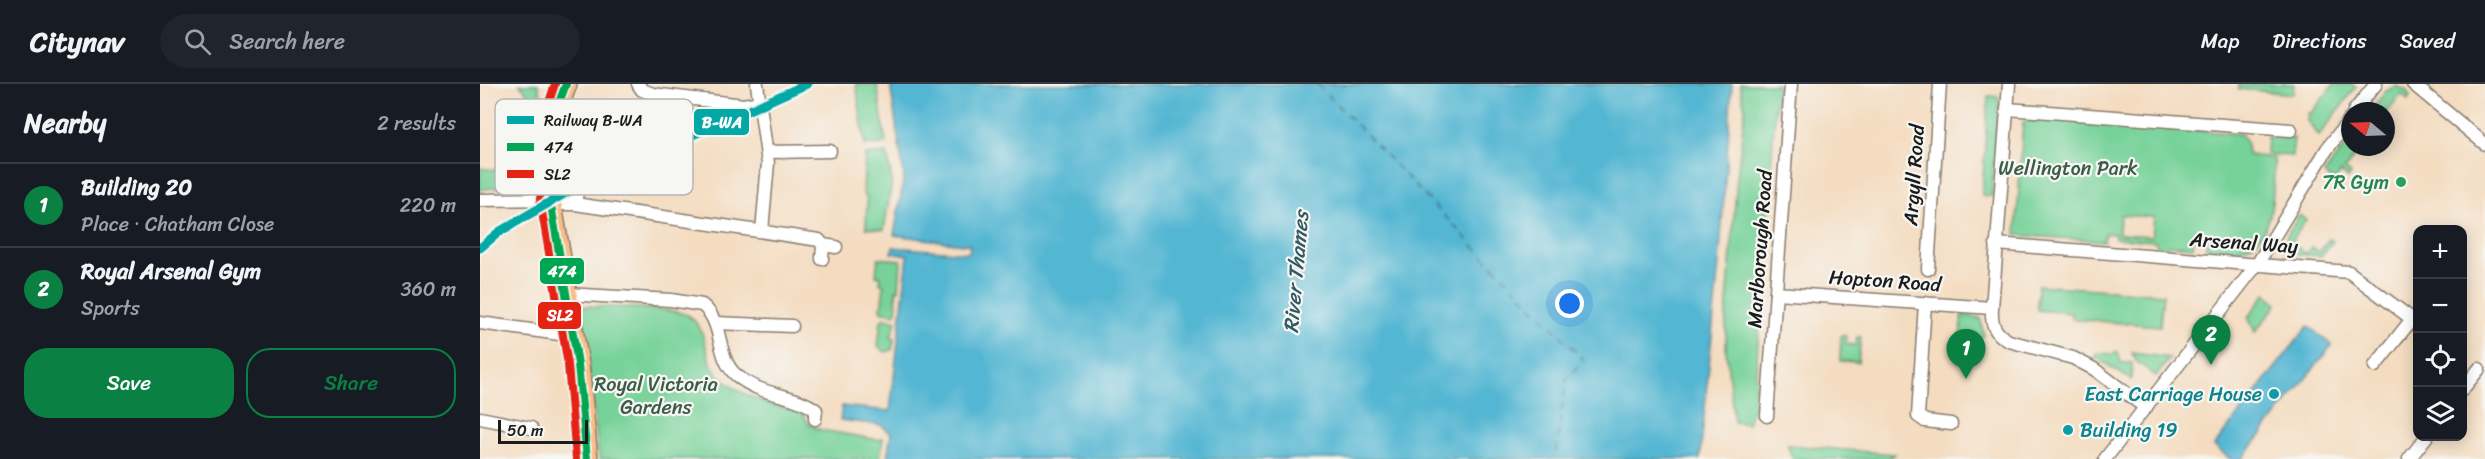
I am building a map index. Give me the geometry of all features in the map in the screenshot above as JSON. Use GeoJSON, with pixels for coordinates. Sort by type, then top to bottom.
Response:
{"type":"FeatureCollection","features":[{"type":"Feature","properties":{"kind":"highway"},"geometry":{"type":"LineString","coordinates":[[551,195],[574,336],[584,411],[587,459]]}},
{"type":"Feature","properties":{"kind":"street"},"geometry":{"type":"LineString","coordinates":[[638,84],[647,93],[743,105],[760,102]]}},
{"type":"Feature","properties":{"kind":"street"},"geometry":{"type":"LineString","coordinates":[[757,84],[768,152],[762,231]]}},
{"type":"Feature","properties":{"kind":"street","name":"Marlborough Road"},"geometry":{"type":"LineString","coordinates":[[1767,416],[1791,84]]}},
{"type":"Feature","properties":{"kind":"street","name":"Argyll Road"},"geometry":{"type":"LineString","coordinates":[[1928,269],[1940,84]]}},
{"type":"Feature","properties":{"kind":"street"},"geometry":{"type":"LineString","coordinates":[[2009,84],[1991,318],[1996,332],[2009,341],[2073,358],[2094,369],[2146,408]]}},
{"type":"Feature","properties":{"kind":"street"},"geometry":{"type":"LineString","coordinates":[[2361,102],[2376,84]]}},
{"type":"Feature","properties":{"kind":"street"},"geometry":{"type":"LineString","coordinates":[[2413,84],[2485,144]]}},
{"type":"Feature","properties":{"kind":"street"},"geometry":{"type":"LineString","coordinates":[[2007,109],[2291,130]]}},
{"type":"Feature","properties":{"kind":"street"},"geometry":{"type":"LineString","coordinates":[[2105,459],[2258,263],[2327,149],[2341,131]]}},
{"type":"Feature","properties":{"kind":"street"},"geometry":{"type":"LineString","coordinates":[[768,152],[830,151]]}},
{"type":"Feature","properties":{"kind":"street"},"geometry":{"type":"LineString","coordinates":[[575,204],[577,195]]}},
{"type":"Feature","properties":{"kind":"street"},"geometry":{"type":"LineString","coordinates":[[480,200],[551,201],[575,204],[819,240],[823,245],[836,247]]}},
{"type":"Feature","properties":{"kind":"street","name":"Arsenal Way"},"geometry":{"type":"LineString","coordinates":[[1996,244],[2349,272],[2412,319],[2375,366]]}},
{"type":"Feature","properties":{"kind":"street"},"geometry":{"type":"LineString","coordinates":[[822,259],[823,245]]}},
{"type":"Feature","properties":{"kind":"street","name":"Hopton Road"},"geometry":{"type":"LineString","coordinates":[[1776,293],[1992,308]]}},
{"type":"Feature","properties":{"kind":"street"},"geometry":{"type":"LineString","coordinates":[[566,294],[693,302],[705,308],[715,323],[723,354],[735,374],[749,384],[773,395],[808,404],[816,410],[815,419]]}},
{"type":"Feature","properties":{"kind":"street"},"geometry":{"type":"LineString","coordinates":[[1926,303],[1918,416],[1925,422],[1951,424]]}},
{"type":"Feature","properties":{"kind":"street"},"geometry":{"type":"LineString","coordinates":[[480,323],[574,336]]}},
{"type":"Feature","properties":{"kind":"street"},"geometry":{"type":"LineString","coordinates":[[715,323],[792,326]]}},
{"type":"Feature","properties":{"kind":"street"},"geometry":{"type":"LineString","coordinates":[[2465,387],[2479,369]]}},
{"type":"Feature","properties":{"kind":"street"},"geometry":{"type":"LineString","coordinates":[[480,418],[531,428]]}},
{"type":"Feature","properties":{"kind":"street"},"geometry":{"type":"LineString","coordinates":[[2409,459],[2423,441]]}},
{"type":"Feature","properties":{"kind":"green space"},"geometry":{"type":"Polygon","coordinates":[[[520,84],[538,84],[542,99],[532,99],[520,84]]]}},
{"type":"Feature","properties":{"kind":"green space"},"geometry":{"type":"Polygon","coordinates":[[[856,84],[877,84],[886,144],[865,145],[856,84]]]}},
{"type":"Feature","properties":{"kind":"green space"},"geometry":{"type":"Polygon","coordinates":[[[1740,84],[1777,84],[1754,401],[1763,404],[1753,407],[1748,424],[1734,422],[1726,351],[1726,316],[1745,109],[1740,84]]]}},
{"type":"Feature","properties":{"kind":"green space"},"geometry":{"type":"Polygon","coordinates":[[[2239,84],[2294,84],[2293,94],[2239,89],[2239,84]]]}},
{"type":"Feature","properties":{"kind":"green space"},"geometry":{"type":"Polygon","coordinates":[[[2334,84],[2351,84],[2356,87],[2345,102],[2341,102],[2341,107],[2319,136],[2307,121],[2308,113],[2311,113],[2334,84]]]}},
{"type":"Feature","properties":{"kind":"green space"},"geometry":{"type":"Polygon","coordinates":[[[2395,86],[2406,90],[2410,96],[2408,100],[2401,94],[2395,102],[2378,102],[2385,92],[2395,86]]]}},
{"type":"Feature","properties":{"kind":"green space"},"geometry":{"type":"Polygon","coordinates":[[[1988,96],[1999,97],[1992,196],[1982,196],[1988,96]]]}},
{"type":"Feature","properties":{"kind":"green space","name":"Wellington Park"},"geometry":{"type":"Polygon","coordinates":[[[2032,117],[2241,134],[2247,145],[2248,155],[2274,158],[2273,199],[2266,227],[2259,238],[2249,246],[2235,250],[2206,248],[2207,233],[2194,232],[2193,247],[2168,245],[2158,247],[2155,241],[2115,238],[2115,234],[2105,233],[2104,241],[2016,235],[2023,122],[2032,117]],[[2120,215],[2119,234],[2152,236],[2154,217],[2120,215]]]}},
{"type":"Feature","properties":{"kind":"green space"},"geometry":{"type":"Polygon","coordinates":[[[2267,137],[2294,138],[2292,156],[2266,154],[2267,137]]]}},
{"type":"Feature","properties":{"kind":"green space"},"geometry":{"type":"Polygon","coordinates":[[[2341,151],[2341,156],[2354,156],[2345,169],[2351,174],[2348,178],[2341,172],[2334,181],[2324,174],[2341,151]]]}},
{"type":"Feature","properties":{"kind":"green space"},"geometry":{"type":"Polygon","coordinates":[[[887,153],[892,181],[884,230],[866,228],[867,199],[863,193],[865,155],[887,153]]]}},
{"type":"Feature","properties":{"kind":"green space"},"geometry":{"type":"Polygon","coordinates":[[[480,168],[495,170],[495,188],[480,190],[480,168]]]}},
{"type":"Feature","properties":{"kind":"green space"},"geometry":{"type":"Polygon","coordinates":[[[2299,215],[2306,220],[2291,242],[2306,254],[2311,247],[2319,252],[2329,239],[2333,241],[2321,256],[2295,254],[2285,250],[2287,235],[2299,215]]]}},
{"type":"Feature","properties":{"kind":"green space"},"geometry":{"type":"Polygon","coordinates":[[[878,258],[901,260],[899,290],[896,290],[897,312],[894,314],[881,311],[884,285],[880,284],[881,276],[876,276],[878,258]]]}},
{"type":"Feature","properties":{"kind":"green space"},"geometry":{"type":"Polygon","coordinates":[[[2038,285],[2163,294],[2160,326],[2072,319],[2072,313],[2037,310],[2038,285]]]}},
{"type":"Feature","properties":{"kind":"green space"},"geometry":{"type":"Polygon","coordinates":[[[2266,293],[2277,304],[2255,332],[2248,317],[2266,293]]]}},
{"type":"Feature","properties":{"kind":"green space","name":"Royal Victoria Gardens"},"geometry":{"type":"Polygon","coordinates":[[[582,306],[668,310],[687,315],[701,330],[711,363],[726,382],[737,390],[764,402],[801,412],[810,425],[821,430],[879,440],[883,438],[880,459],[599,459],[582,306]]]}},
{"type":"Feature","properties":{"kind":"green space"},"geometry":{"type":"Polygon","coordinates":[[[1962,315],[1980,318],[1984,335],[1980,339],[1960,338],[1962,315]]]}},
{"type":"Feature","properties":{"kind":"green space"},"geometry":{"type":"Polygon","coordinates":[[[884,318],[896,321],[891,338],[894,339],[892,350],[885,352],[878,346],[881,321],[884,318]]]}},
{"type":"Feature","properties":{"kind":"green space"},"geometry":{"type":"Polygon","coordinates":[[[1841,335],[1846,336],[1846,344],[1856,345],[1857,337],[1861,337],[1858,362],[1840,361],[1841,335]]]}},
{"type":"Feature","properties":{"kind":"green space"},"geometry":{"type":"Polygon","coordinates":[[[2118,352],[2121,363],[2132,363],[2131,380],[2095,357],[2096,353],[2115,354],[2118,352]]]}},
{"type":"Feature","properties":{"kind":"green space"},"geometry":{"type":"Polygon","coordinates":[[[2132,353],[2170,358],[2156,376],[2136,361],[2132,353]]]}},
{"type":"Feature","properties":{"kind":"green space"},"geometry":{"type":"Polygon","coordinates":[[[1787,445],[1895,454],[1887,459],[1793,459],[1787,445]]]}},
{"type":"Feature","properties":{"kind":"water","name":"River Thames"},"geometry":{"type":"Polygon","coordinates":[[[890,84],[1732,84],[1720,252],[1700,459],[887,459],[891,433],[881,425],[840,420],[842,406],[890,411],[908,255],[892,253],[893,247],[969,253],[970,245],[894,235],[904,177],[890,84]]]}},
{"type":"Feature","properties":{"kind":"water"},"geometry":{"type":"Polygon","coordinates":[[[2308,326],[2332,345],[2242,459],[2230,459],[2214,446],[2308,326]]]}},
{"type":"Feature","properties":{"kind":"ferry route"},"geometry":{"type":"LineString","coordinates":[[1317,84],[1584,360],[1566,380],[1555,459]]}},
{"type":"Feature","properties":{"kind":"rail line","name":"B-WA"},"geometry":{"type":"LineString","coordinates":[[693,135],[807,84]]}},
{"type":"Feature","properties":{"kind":"rail line","name":"B-WA"},"geometry":{"type":"LineString","coordinates":[[480,248],[499,232],[562,195]]}},
{"type":"Feature","properties":{"kind":"transit line","name":"SL2"},"geometry":{"type":"LineString","coordinates":[[550,99],[555,84]]}},
{"type":"Feature","properties":{"kind":"transit line","name":"474"},"geometry":{"type":"LineString","coordinates":[[560,99],[566,84]]}},
{"type":"Feature","properties":{"kind":"transit line","name":"SL2"},"geometry":{"type":"LineString","coordinates":[[540,195],[568,365],[576,459]]}},
{"type":"Feature","properties":{"kind":"transit line","name":"474"},"geometry":{"type":"LineString","coordinates":[[550,195],[578,364],[587,459]]}},
{"type":"Feature","properties":{"kind":"place","name":"7R Gym"},"geometry":{"type":"Point","coordinates":[2401,182]}},
{"type":"Feature","properties":{"kind":"place","name":"Royal Arsenal Gym"},"geometry":{"type":"Point","coordinates":[2211,365]}},
{"type":"Feature","properties":{"kind":"place","name":"Building 20"},"geometry":{"type":"Point","coordinates":[1966,379]}},
{"type":"Feature","properties":{"kind":"place","name":"East Carriage House"},"geometry":{"type":"Point","coordinates":[2274,394]}},
{"type":"Feature","properties":{"kind":"place","name":"Building 19"},"geometry":{"type":"Point","coordinates":[2068,430]}}]}
